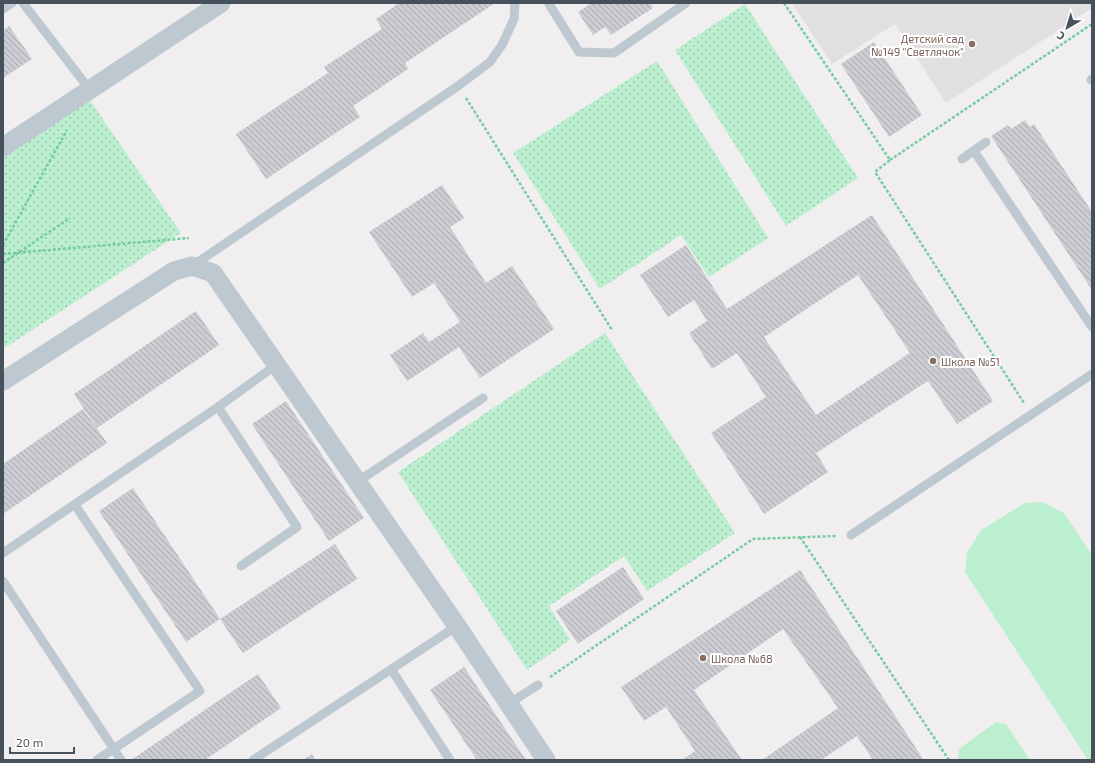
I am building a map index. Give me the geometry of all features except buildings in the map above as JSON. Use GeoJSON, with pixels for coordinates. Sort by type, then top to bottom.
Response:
{"type":"FeatureCollection","features":[{"type":"Feature","properties":{"kind":"street"},"geometry":{"type":"LineString","coordinates":[[3,147],[221,3]]}},
{"type":"Feature","properties":{"kind":"street"},"geometry":{"type":"LineString","coordinates":[[3,381],[174,271],[192,266],[213,272],[356,482],[457,626],[546,760]]}},
{"type":"Feature","properties":{"kind":"lane"},"geometry":{"type":"LineString","coordinates":[[3,9],[12,3]]}},
{"type":"Feature","properties":{"kind":"lane"},"geometry":{"type":"LineString","coordinates":[[23,3],[90,90]]}},
{"type":"Feature","properties":{"kind":"lane"},"geometry":{"type":"LineString","coordinates":[[192,266],[458,86],[490,62],[502,45],[514,19],[515,3]]}},
{"type":"Feature","properties":{"kind":"lane"},"geometry":{"type":"LineString","coordinates":[[550,3],[579,52],[614,53],[686,3]]}},
{"type":"Feature","properties":{"kind":"lane"},"geometry":{"type":"LineString","coordinates":[[962,159],[986,142]]}},
{"type":"Feature","properties":{"kind":"lane"},"geometry":{"type":"LineString","coordinates":[[974,151],[1092,327]]}},
{"type":"Feature","properties":{"kind":"lane"},"geometry":{"type":"LineString","coordinates":[[3,553],[218,407],[276,365]]}},
{"type":"Feature","properties":{"kind":"lane"},"geometry":{"type":"LineString","coordinates":[[851,535],[1092,374]]}},
{"type":"Feature","properties":{"kind":"lane"},"geometry":{"type":"LineString","coordinates":[[356,482],[483,398]]}},
{"type":"Feature","properties":{"kind":"lane"},"geometry":{"type":"LineString","coordinates":[[218,407],[297,527],[241,566]]}},
{"type":"Feature","properties":{"kind":"lane"},"geometry":{"type":"LineString","coordinates":[[75,504],[200,691],[97,760]]}},
{"type":"Feature","properties":{"kind":"lane"},"geometry":{"type":"LineString","coordinates":[[3,581],[121,760]]}},
{"type":"Feature","properties":{"kind":"lane"},"geometry":{"type":"LineString","coordinates":[[253,760],[457,626]]}},
{"type":"Feature","properties":{"kind":"lane"},"geometry":{"type":"LineString","coordinates":[[390,669],[450,760]]}},
{"type":"Feature","properties":{"kind":"lane"},"geometry":{"type":"LineString","coordinates":[[508,704],[538,685]]}},
{"type":"Feature","properties":{"kind":"path"},"geometry":{"type":"LineString","coordinates":[[784,3],[890,160]]}},
{"type":"Feature","properties":{"kind":"path"},"geometry":{"type":"LineString","coordinates":[[1031,414],[875,172],[890,160],[1092,24]]}},
{"type":"Feature","properties":{"kind":"path"},"geometry":{"type":"LineString","coordinates":[[458,86],[612,330]]}},
{"type":"Feature","properties":{"kind":"path"},"geometry":{"type":"LineString","coordinates":[[3,245],[71,123]]}},
{"type":"Feature","properties":{"kind":"path"},"geometry":{"type":"LineString","coordinates":[[3,263],[70,218]]}},
{"type":"Feature","properties":{"kind":"path"},"geometry":{"type":"LineString","coordinates":[[3,254],[189,238]]}},
{"type":"Feature","properties":{"kind":"path"},"geometry":{"type":"LineString","coordinates":[[538,685],[753,539],[851,535]]}},
{"type":"Feature","properties":{"kind":"path"},"geometry":{"type":"LineString","coordinates":[[800,537],[949,760]]}},
{"type":"Feature","properties":{"kind":"shaded area","name":"Детский сад №149 \"Светлячок\""},"geometry":{"type":"Polygon","coordinates":[[[792,3],[1092,3],[1092,8],[946,103],[895,24],[832,64],[792,3]]]}},
{"type":"Feature","properties":{"kind":"green space"},"geometry":{"type":"Polygon","coordinates":[[[745,4],[858,178],[786,226],[675,50],[745,4]]]}},
{"type":"Feature","properties":{"kind":"green space"},"geometry":{"type":"Polygon","coordinates":[[[657,61],[768,238],[709,277],[681,235],[600,289],[513,153],[657,61]]]}},
{"type":"Feature","properties":{"kind":"green space"},"geometry":{"type":"Polygon","coordinates":[[[87,96],[181,233],[3,349],[3,153],[87,96]]]}},
{"type":"Feature","properties":{"kind":"green space"},"geometry":{"type":"Polygon","coordinates":[[[605,333],[735,533],[647,591],[624,556],[549,606],[570,640],[527,670],[398,472],[605,333]]]}},
{"type":"Feature","properties":{"kind":"green space"},"geometry":{"type":"Polygon","coordinates":[[[1043,502],[1064,513],[1092,555],[1092,760],[1088,760],[965,572],[967,553],[981,530],[1025,503],[1043,502]]]}},
{"type":"Feature","properties":{"kind":"green space"},"geometry":{"type":"Polygon","coordinates":[[[996,722],[1006,724],[1030,760],[959,760],[959,749],[996,722]]]}},
{"type":"Feature","properties":{"kind":"place","name":"Детский сад №149 \"Светлячок\""},"geometry":{"type":"Point","coordinates":[972,44]}},
{"type":"Feature","properties":{"kind":"place","name":"Школа №51"},"geometry":{"type":"Point","coordinates":[933,361]}},
{"type":"Feature","properties":{"kind":"place","name":"Школа №68"},"geometry":{"type":"Point","coordinates":[703,658]}}]}
